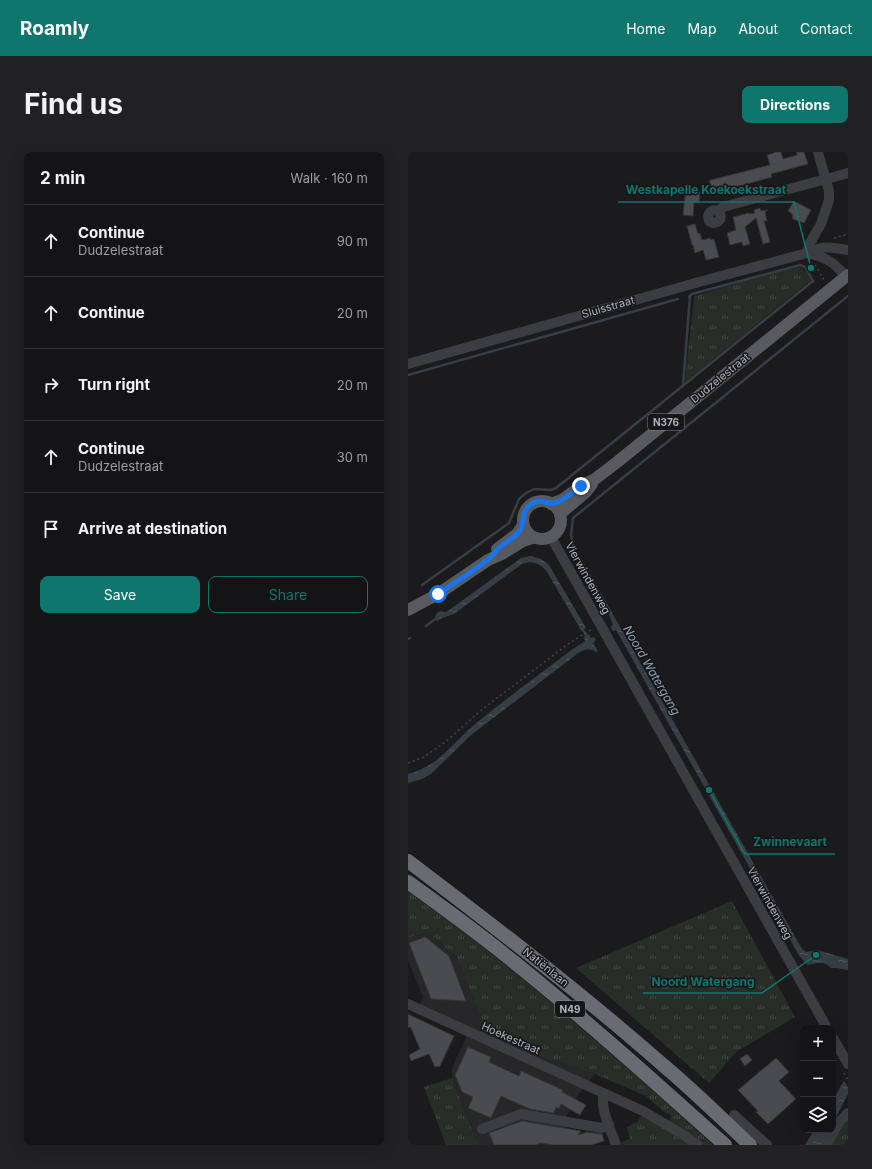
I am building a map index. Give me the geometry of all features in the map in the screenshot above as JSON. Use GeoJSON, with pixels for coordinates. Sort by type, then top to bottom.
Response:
{"type":"FeatureCollection","features":[{"type":"Feature","properties":{"kind":"highway","name":"Natiënlaan"},"geometry":{"type":"LineString","coordinates":[[408,861],[519,946],[664,1065],[750,1145]]}},
{"type":"Feature","properties":{"kind":"highway","name":"Natiënlaan"},"geometry":{"type":"LineString","coordinates":[[408,882],[502,952],[568,1006],[725,1145]]}},
{"type":"Feature","properties":{"kind":"main road","name":"Dudzelestraat"},"geometry":{"type":"LineString","coordinates":[[552,504],[562,500],[581,486],[595,479],[847,276]]}},
{"type":"Feature","properties":{"kind":"main road","name":"Dudzelestraat"},"geometry":{"type":"LineString","coordinates":[[560,514],[586,492],[595,479]]}},
{"type":"Feature","properties":{"kind":"main road","name":"N376"},"geometry":{"type":"LineString","coordinates":[[488,560],[497,549],[517,534],[523,525],[522,518],[525,510],[530,505],[544,501],[552,504]]}},
{"type":"Feature","properties":{"kind":"main road"},"geometry":{"type":"LineString","coordinates":[[551,537],[560,527],[561,521],[560,514],[552,504]]}},
{"type":"Feature","properties":{"kind":"main road"},"geometry":{"type":"LineString","coordinates":[[523,525],[526,532],[532,538]]}},
{"type":"Feature","properties":{"kind":"main road","name":"N376"},"geometry":{"type":"LineString","coordinates":[[408,610],[438,594],[488,560],[502,554],[523,541],[532,538],[545,539],[551,537]]}},
{"type":"Feature","properties":{"kind":"main road","name":"N376"},"geometry":{"type":"LineString","coordinates":[[408,620],[438,594]]}},
{"type":"Feature","properties":{"kind":"street"},"geometry":{"type":"LineString","coordinates":[[818,152],[829,191],[829,200],[821,224],[810,243],[807,253],[824,257],[832,262],[847,276]]}},
{"type":"Feature","properties":{"kind":"street"},"geometry":{"type":"LineString","coordinates":[[718,211],[723,207],[848,173]]}},
{"type":"Feature","properties":{"kind":"street","name":"Sluisstraat"},"geometry":{"type":"LineString","coordinates":[[408,364],[807,253],[819,247],[848,250]]}},
{"type":"Feature","properties":{"kind":"street","name":"Vierwindenweg"},"geometry":{"type":"LineString","coordinates":[[551,537],[825,1025]]}},
{"type":"Feature","properties":{"kind":"street","name":"Hoekestraat"},"geometry":{"type":"LineString","coordinates":[[408,1004],[643,1111],[698,1145]]}},
{"type":"Feature","properties":{"kind":"street"},"geometry":{"type":"LineString","coordinates":[[836,1043],[848,1064]]}},
{"type":"Feature","properties":{"kind":"street"},"geometry":{"type":"LineString","coordinates":[[604,1094],[603,1106],[616,1145]]}},
{"type":"Feature","properties":{"kind":"street"},"geometry":{"type":"LineString","coordinates":[[826,1145],[840,1121],[848,1113]]}},
{"type":"Feature","properties":{"kind":"street"},"geometry":{"type":"LineString","coordinates":[[482,1130],[521,1114],[602,1128],[609,1125]]}},
{"type":"Feature","properties":{"kind":"street"},"geometry":{"type":"LineString","coordinates":[[734,1115],[767,1145]]}},
{"type":"Feature","properties":{"kind":"path"},"geometry":{"type":"LineString","coordinates":[[807,253],[830,289]]}},
{"type":"Feature","properties":{"kind":"path"},"geometry":{"type":"LineString","coordinates":[[408,763],[424,757],[444,744],[484,708],[577,637],[590,630]]}},
{"type":"Feature","properties":{"kind":"shaded area"},"geometry":{"type":"Polygon","coordinates":[[[428,932],[457,957],[487,1032],[528,1052],[595,1074],[578,1095],[565,1119],[569,1120],[564,1145],[478,1145],[452,1078],[452,1068],[470,1029],[419,1006],[423,997],[408,961],[408,938],[428,932]]]}},
{"type":"Feature","properties":{"kind":"green space"},"geometry":{"type":"Polygon","coordinates":[[[793,267],[800,267],[806,272],[811,280],[685,382],[694,296],[793,267]]]}},
{"type":"Feature","properties":{"kind":"green space"},"geometry":{"type":"Polygon","coordinates":[[[408,891],[484,948],[535,989],[638,1077],[713,1145],[704,1145],[670,1122],[671,1115],[664,1112],[646,1096],[595,1074],[528,1052],[487,1032],[457,957],[428,932],[408,938],[408,891]]]}},
{"type":"Feature","properties":{"kind":"green space"},"geometry":{"type":"Polygon","coordinates":[[[732,901],[795,1017],[736,1052],[709,1083],[576,968],[732,901]]]}},
{"type":"Feature","properties":{"kind":"green space"},"geometry":{"type":"Polygon","coordinates":[[[452,1078],[478,1145],[446,1145],[424,1087],[452,1078]]]}},
{"type":"Feature","properties":{"kind":"green space"},"geometry":{"type":"Polygon","coordinates":[[[642,1115],[692,1145],[622,1145],[621,1142],[630,1139],[627,1127],[637,1122],[642,1115]]]}},
{"type":"Feature","properties":{"kind":"green space"},"geometry":{"type":"Polygon","coordinates":[[[848,1118],[848,1145],[829,1145],[848,1118]]]}},
{"type":"Feature","properties":{"kind":"water"},"geometry":{"type":"Polygon","coordinates":[[[531,556],[541,559],[549,565],[586,628],[581,630],[547,572],[539,564],[532,562],[522,564],[454,614],[437,621],[435,618],[436,614],[440,611],[446,612],[521,558],[531,556]]]}},
{"type":"Feature","properties":{"kind":"water"},"geometry":{"type":"Polygon","coordinates":[[[611,611],[802,949],[806,952],[817,950],[848,959],[848,970],[831,968],[823,963],[808,965],[800,957],[616,630],[613,631],[611,627],[613,625],[608,612],[611,611]]]}},
{"type":"Feature","properties":{"kind":"water"},"geometry":{"type":"Polygon","coordinates":[[[589,634],[591,638],[594,637],[596,640],[593,643],[598,651],[596,652],[587,649],[579,653],[471,735],[431,774],[422,779],[408,783],[408,774],[427,766],[444,754],[473,726],[509,697],[585,641],[584,637],[589,634]]]}},
{"type":"Feature","properties":{"kind":"water"},"geometry":{"type":"Polygon","coordinates":[[[844,1081],[848,1087],[848,1094],[836,1117],[836,1097],[844,1081]]]}},
{"type":"Feature","properties":{"kind":"water"},"geometry":{"type":"Polygon","coordinates":[[[812,1133],[829,1133],[823,1145],[805,1145],[812,1133]]]}},
{"type":"Feature","properties":{"kind":"building"},"geometry":{"type":"Polygon","coordinates":[[[774,152],[781,152],[783,159],[797,155],[796,152],[804,152],[808,164],[771,174],[772,177],[730,190],[729,188],[714,192],[713,188],[712,189],[709,181],[711,180],[770,165],[767,155],[774,152]]]}},
{"type":"Feature","properties":{"kind":"building"},"geometry":{"type":"Polygon","coordinates":[[[686,188],[695,189],[695,192],[700,192],[699,202],[694,202],[693,216],[683,215],[686,188]]]}},
{"type":"Feature","properties":{"kind":"building"},"geometry":{"type":"Polygon","coordinates":[[[794,201],[811,210],[804,223],[793,219],[792,214],[788,211],[794,201]]]}},
{"type":"Feature","properties":{"kind":"building"},"geometry":{"type":"Polygon","coordinates":[[[760,208],[761,211],[768,210],[765,212],[767,221],[764,221],[770,242],[763,244],[756,218],[745,227],[750,244],[743,246],[742,242],[730,245],[727,233],[736,230],[733,217],[755,213],[754,210],[760,208]]]}},
{"type":"Feature","properties":{"kind":"building"},"geometry":{"type":"Polygon","coordinates":[[[695,224],[698,234],[700,233],[702,240],[710,238],[711,240],[714,239],[719,257],[706,260],[703,250],[695,253],[687,226],[695,224]]]}},
{"type":"Feature","properties":{"kind":"building"},"geometry":{"type":"Polygon","coordinates":[[[425,937],[449,956],[466,1001],[431,999],[409,943],[425,937]]]}},
{"type":"Feature","properties":{"kind":"building"},"geometry":{"type":"Polygon","coordinates":[[[408,1014],[454,1036],[440,1066],[435,1067],[429,1054],[411,1061],[409,1055],[420,1049],[411,1028],[408,1027],[408,1014]]]}},
{"type":"Feature","properties":{"kind":"building"},"geometry":{"type":"Polygon","coordinates":[[[468,1047],[491,1057],[489,1062],[519,1076],[521,1071],[563,1090],[562,1092],[586,1105],[580,1115],[561,1104],[559,1109],[556,1107],[554,1113],[530,1109],[501,1096],[491,1118],[468,1108],[473,1097],[462,1092],[455,1075],[468,1047]]]}},
{"type":"Feature","properties":{"kind":"building"},"geometry":{"type":"Polygon","coordinates":[[[747,1054],[752,1060],[745,1066],[740,1059],[747,1054]]]}},
{"type":"Feature","properties":{"kind":"building"},"geometry":{"type":"Polygon","coordinates":[[[776,1058],[789,1072],[779,1081],[796,1099],[768,1124],[738,1090],[776,1058]]]}},
{"type":"Feature","properties":{"kind":"building"},"geometry":{"type":"Polygon","coordinates":[[[522,1121],[581,1131],[578,1135],[587,1132],[602,1134],[604,1141],[591,1145],[554,1145],[541,1143],[535,1145],[494,1145],[489,1133],[522,1121]]]}},
{"type":"Feature","properties":{"kind":"waterway"},"geometry":{"type":"LineString","coordinates":[[422,585],[509,523],[519,499],[526,493],[534,489],[551,490],[556,488],[813,281],[805,267],[800,265],[692,294],[689,297]]}},
{"type":"Feature","properties":{"kind":"waterway"},"geometry":{"type":"LineString","coordinates":[[683,386],[690,296]]}},
{"type":"Feature","properties":{"kind":"waterway"},"geometry":{"type":"LineString","coordinates":[[611,613],[574,549],[571,535],[573,518],[848,296]]}},
{"type":"Feature","properties":{"kind":"waterway"},"geometry":{"type":"LineString","coordinates":[[408,375],[678,299]]}},
{"type":"Feature","properties":{"kind":"waterway"},"geometry":{"type":"LineString","coordinates":[[426,626],[438,617]]}},
{"type":"Feature","properties":{"kind":"waterway"},"geometry":{"type":"LineString","coordinates":[[581,627],[588,638]]}},
{"type":"Feature","properties":{"kind":"place","name":"Westkapelle Koekoekstraat"},"geometry":{"type":"Point","coordinates":[811,268]}},
{"type":"Feature","properties":{"kind":"place","name":"Zwinnevaart"},"geometry":{"type":"Point","coordinates":[709,790]}},
{"type":"Feature","properties":{"kind":"place","name":"Noord Watergang"},"geometry":{"type":"Point","coordinates":[816,955]}},
{"type":"Feature","properties":{"kind":"route"},"geometry":{"type":"LineString","coordinates":[[438,594],[488,560],[497,549],[517,534],[523,525],[522,518],[525,510],[530,505],[544,501],[552,504],[562,500],[581,486]]}}]}
